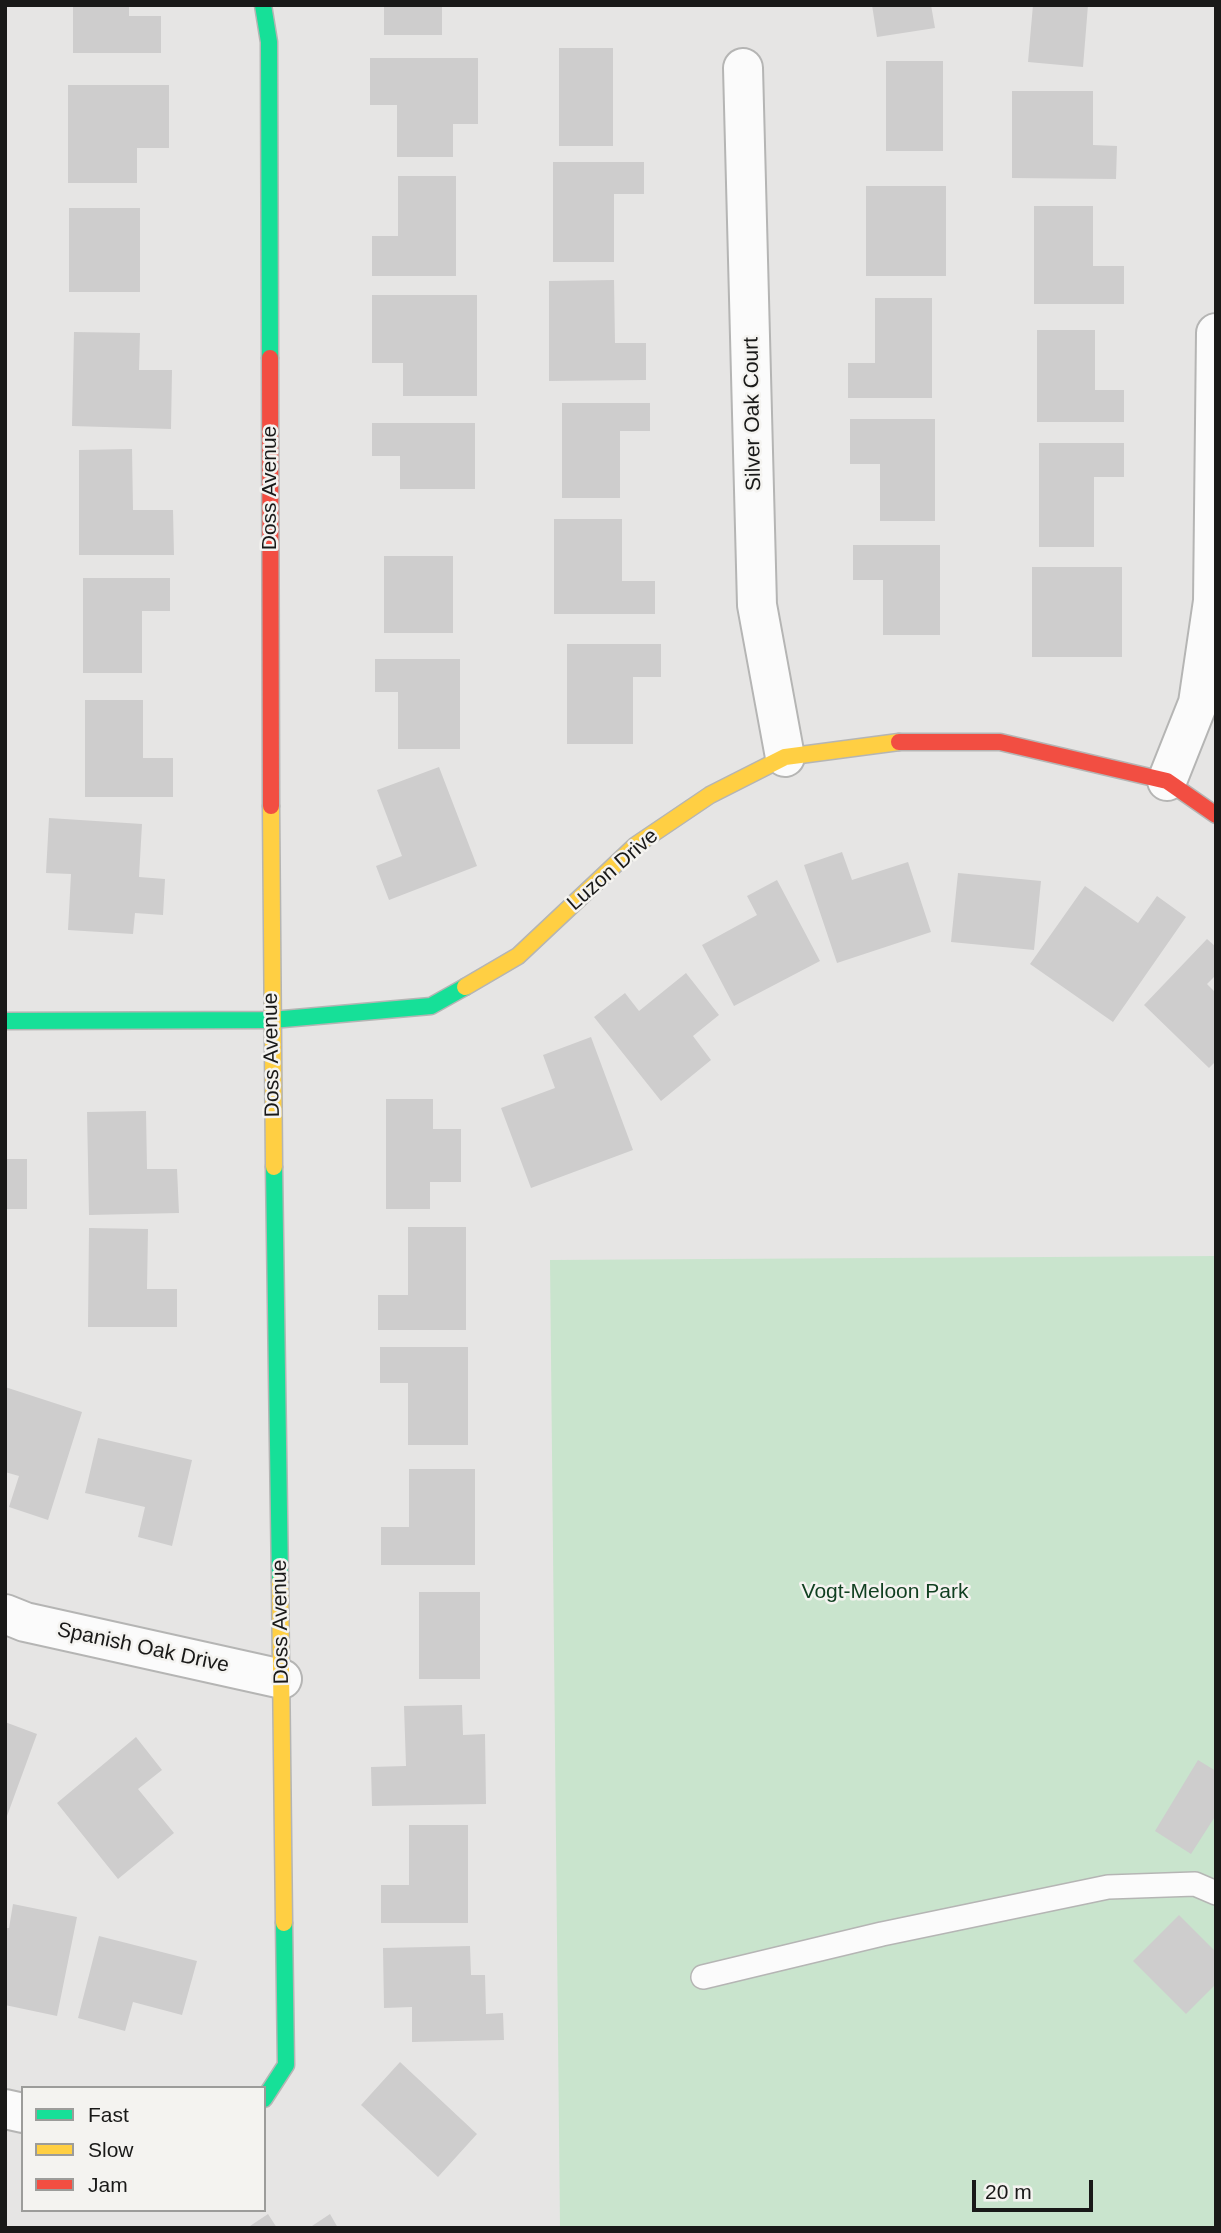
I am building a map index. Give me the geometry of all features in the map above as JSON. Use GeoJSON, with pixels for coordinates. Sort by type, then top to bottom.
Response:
{"type":"FeatureCollection","features":[{"type":"Feature","properties":{"kind":"street","name":"Doss Avenue"},"geometry":{"type":"LineString","coordinates":[[263,5],[269,56],[272,1020],[286,2065],[266,2096]]}},
{"type":"Feature","properties":{"kind":"street","name":"Silver Oak Court"},"geometry":{"type":"LineString","coordinates":[[743,68],[757,605],[785,757]]}},
{"type":"Feature","properties":{"kind":"street"},"geometry":{"type":"LineString","coordinates":[[1167,781],[1198,703],[1213,601],[1216,333]]}},
{"type":"Feature","properties":{"kind":"street","name":"Luzon Drive"},"geometry":{"type":"LineString","coordinates":[[5,1021],[272,1020],[431,1006],[518,956],[636,845],[710,795],[785,757],[887,742],[1000,742],[1167,781],[1216,815]]}},
{"type":"Feature","properties":{"kind":"street","name":"Spanish Oak Drive"},"geometry":{"type":"LineString","coordinates":[[5,1614],[25,1622],[282,1679]]}},
{"type":"Feature","properties":{"kind":"lane"},"geometry":{"type":"LineString","coordinates":[[703,1977],[882,1934],[1108,1886],[1195,1884],[1216,1893]]}},
{"type":"Feature","properties":{"kind":"green space","name":"Vogt-Meloon Park"},"geometry":{"type":"Polygon","coordinates":[[[1216,1256],[1216,2228],[560,2228],[550,1260],[1216,1256]]]}},
{"type":"Feature","properties":{"kind":"building"},"geometry":{"type":"Polygon","coordinates":[[[73,5],[129,5],[129,16],[161,16],[161,53],[73,53],[73,5]]]}},
{"type":"Feature","properties":{"kind":"building"},"geometry":{"type":"Polygon","coordinates":[[[384,5],[442,5],[442,35],[384,35],[384,5]]]}},
{"type":"Feature","properties":{"kind":"building"},"geometry":{"type":"Polygon","coordinates":[[[872,5],[931,5],[935,28],[877,37],[872,5]]]}},
{"type":"Feature","properties":{"kind":"building"},"geometry":{"type":"Polygon","coordinates":[[[1033,5],[1088,5],[1083,67],[1028,62],[1033,5]]]}},
{"type":"Feature","properties":{"kind":"building"},"geometry":{"type":"Polygon","coordinates":[[[559,48],[613,48],[613,146],[559,146],[559,48]]]}},
{"type":"Feature","properties":{"kind":"building"},"geometry":{"type":"Polygon","coordinates":[[[370,58],[478,58],[478,124],[453,124],[453,157],[397,157],[397,105],[370,105],[370,58]]]}},
{"type":"Feature","properties":{"kind":"building"},"geometry":{"type":"Polygon","coordinates":[[[886,61],[943,61],[943,151],[886,151],[886,61]]]}},
{"type":"Feature","properties":{"kind":"building"},"geometry":{"type":"Polygon","coordinates":[[[68,85],[169,85],[169,148],[137,148],[137,183],[68,183],[68,85]]]}},
{"type":"Feature","properties":{"kind":"building"},"geometry":{"type":"Polygon","coordinates":[[[1012,91],[1093,91],[1093,145],[1117,146],[1116,179],[1012,178],[1012,91]]]}},
{"type":"Feature","properties":{"kind":"building"},"geometry":{"type":"Polygon","coordinates":[[[553,162],[644,162],[644,194],[614,194],[614,262],[553,262],[553,162]]]}},
{"type":"Feature","properties":{"kind":"building"},"geometry":{"type":"Polygon","coordinates":[[[398,176],[456,176],[456,276],[372,276],[372,236],[398,236],[398,176]]]}},
{"type":"Feature","properties":{"kind":"building"},"geometry":{"type":"Polygon","coordinates":[[[866,186],[946,186],[946,276],[866,276],[866,186]]]}},
{"type":"Feature","properties":{"kind":"building"},"geometry":{"type":"Polygon","coordinates":[[[1034,206],[1093,206],[1093,266],[1124,266],[1124,304],[1034,304],[1034,206]]]}},
{"type":"Feature","properties":{"kind":"building"},"geometry":{"type":"Polygon","coordinates":[[[69,208],[140,208],[140,292],[69,292],[69,208]]]}},
{"type":"Feature","properties":{"kind":"building"},"geometry":{"type":"Polygon","coordinates":[[[614,280],[615,343],[646,343],[646,380],[549,381],[549,281],[614,280]]]}},
{"type":"Feature","properties":{"kind":"building"},"geometry":{"type":"Polygon","coordinates":[[[372,295],[477,295],[477,396],[403,396],[403,363],[372,363],[372,295]]]}},
{"type":"Feature","properties":{"kind":"building"},"geometry":{"type":"Polygon","coordinates":[[[875,298],[932,298],[932,398],[848,398],[848,363],[875,363],[875,298]]]}},
{"type":"Feature","properties":{"kind":"building"},"geometry":{"type":"Polygon","coordinates":[[[1037,330],[1095,330],[1095,390],[1124,390],[1124,422],[1037,422],[1037,330]]]}},
{"type":"Feature","properties":{"kind":"building"},"geometry":{"type":"Polygon","coordinates":[[[74,332],[140,333],[139,370],[172,370],[171,429],[72,426],[74,332]]]}},
{"type":"Feature","properties":{"kind":"building"},"geometry":{"type":"Polygon","coordinates":[[[562,403],[650,403],[650,431],[620,431],[620,498],[562,498],[562,403]]]}},
{"type":"Feature","properties":{"kind":"building"},"geometry":{"type":"Polygon","coordinates":[[[850,419],[935,419],[935,521],[880,521],[880,464],[850,464],[850,419]]]}},
{"type":"Feature","properties":{"kind":"building"},"geometry":{"type":"Polygon","coordinates":[[[372,423],[475,423],[475,489],[400,489],[400,456],[372,456],[372,423]]]}},
{"type":"Feature","properties":{"kind":"building"},"geometry":{"type":"Polygon","coordinates":[[[1039,443],[1124,443],[1124,477],[1094,477],[1094,547],[1039,547],[1039,443]]]}},
{"type":"Feature","properties":{"kind":"building"},"geometry":{"type":"Polygon","coordinates":[[[132,449],[133,510],[173,510],[174,555],[79,555],[79,450],[132,449]]]}},
{"type":"Feature","properties":{"kind":"building"},"geometry":{"type":"Polygon","coordinates":[[[554,519],[622,519],[622,581],[655,581],[655,614],[554,614],[554,519]]]}},
{"type":"Feature","properties":{"kind":"building"},"geometry":{"type":"Polygon","coordinates":[[[853,545],[940,545],[940,635],[883,635],[883,580],[853,580],[853,545]]]}},
{"type":"Feature","properties":{"kind":"building"},"geometry":{"type":"Polygon","coordinates":[[[384,556],[453,556],[453,633],[384,633],[384,556]]]}},
{"type":"Feature","properties":{"kind":"building"},"geometry":{"type":"Polygon","coordinates":[[[1032,567],[1122,567],[1122,657],[1032,657],[1032,567]]]}},
{"type":"Feature","properties":{"kind":"building"},"geometry":{"type":"Polygon","coordinates":[[[83,578],[170,578],[170,611],[142,611],[142,673],[83,673],[83,578]]]}},
{"type":"Feature","properties":{"kind":"building"},"geometry":{"type":"Polygon","coordinates":[[[567,644],[661,644],[661,677],[633,677],[633,744],[567,744],[567,644]]]}},
{"type":"Feature","properties":{"kind":"building"},"geometry":{"type":"Polygon","coordinates":[[[375,659],[460,659],[460,749],[398,749],[398,692],[375,692],[375,659]]]}},
{"type":"Feature","properties":{"kind":"building"},"geometry":{"type":"Polygon","coordinates":[[[85,700],[143,700],[143,758],[173,758],[173,797],[85,797],[85,700]]]}},
{"type":"Feature","properties":{"kind":"building"},"geometry":{"type":"Polygon","coordinates":[[[439,767],[477,866],[389,900],[376,866],[402,856],[377,790],[439,767]]]}},
{"type":"Feature","properties":{"kind":"building"},"geometry":{"type":"Polygon","coordinates":[[[49,818],[142,824],[139,877],[165,879],[163,915],[135,913],[133,934],[68,930],[71,874],[46,873],[49,818]]]}},
{"type":"Feature","properties":{"kind":"building"},"geometry":{"type":"Polygon","coordinates":[[[842,852],[852,880],[908,862],[931,932],[837,963],[804,865],[842,852]]]}},
{"type":"Feature","properties":{"kind":"building"},"geometry":{"type":"Polygon","coordinates":[[[958,873],[1041,881],[1034,950],[951,942],[958,873]]]}},
{"type":"Feature","properties":{"kind":"building"},"geometry":{"type":"Polygon","coordinates":[[[777,880],[820,961],[734,1006],[702,945],[757,915],[747,896],[777,880]]]}},
{"type":"Feature","properties":{"kind":"building"},"geometry":{"type":"Polygon","coordinates":[[[1085,886],[1138,923],[1157,896],[1186,917],[1113,1022],[1030,964],[1085,886]]]}},
{"type":"Feature","properties":{"kind":"building"},"geometry":{"type":"Polygon","coordinates":[[[1207,939],[1216,947],[1216,975],[1207,984],[1216,993],[1216,1061],[1209,1068],[1144,1005],[1207,939]]]}},
{"type":"Feature","properties":{"kind":"building"},"geometry":{"type":"Polygon","coordinates":[[[686,973],[719,1015],[693,1036],[711,1060],[661,1101],[594,1017],[625,993],[639,1011],[686,973]]]}},
{"type":"Feature","properties":{"kind":"building"},"geometry":{"type":"Polygon","coordinates":[[[591,1037],[633,1150],[531,1188],[501,1108],[555,1088],[543,1055],[591,1037]]]}},
{"type":"Feature","properties":{"kind":"building"},"geometry":{"type":"Polygon","coordinates":[[[386,1099],[433,1099],[433,1129],[461,1129],[461,1182],[430,1182],[430,1209],[386,1209],[386,1099]]]}},
{"type":"Feature","properties":{"kind":"building"},"geometry":{"type":"Polygon","coordinates":[[[146,1111],[147,1169],[177,1169],[179,1213],[89,1215],[87,1112],[146,1111]]]}},
{"type":"Feature","properties":{"kind":"building"},"geometry":{"type":"Polygon","coordinates":[[[5,1159],[27,1159],[27,1209],[5,1209],[5,1159]]]}},
{"type":"Feature","properties":{"kind":"building"},"geometry":{"type":"Polygon","coordinates":[[[408,1227],[466,1227],[466,1330],[378,1330],[378,1295],[408,1295],[408,1227]]]}},
{"type":"Feature","properties":{"kind":"building"},"geometry":{"type":"Polygon","coordinates":[[[89,1228],[148,1229],[147,1289],[177,1289],[177,1327],[88,1327],[89,1228]]]}},
{"type":"Feature","properties":{"kind":"building"},"geometry":{"type":"Polygon","coordinates":[[[380,1347],[468,1347],[468,1445],[408,1445],[408,1383],[380,1383],[380,1347]]]}},
{"type":"Feature","properties":{"kind":"building"},"geometry":{"type":"Polygon","coordinates":[[[5,1387],[82,1412],[48,1520],[9,1507],[19,1476],[5,1472],[5,1387]]]}},
{"type":"Feature","properties":{"kind":"building"},"geometry":{"type":"Polygon","coordinates":[[[98,1438],[192,1460],[172,1546],[138,1537],[145,1507],[85,1493],[98,1438]]]}},
{"type":"Feature","properties":{"kind":"building"},"geometry":{"type":"Polygon","coordinates":[[[409,1469],[475,1469],[475,1565],[381,1565],[381,1527],[409,1527],[409,1469]]]}},
{"type":"Feature","properties":{"kind":"building"},"geometry":{"type":"Polygon","coordinates":[[[419,1592],[480,1592],[480,1679],[419,1679],[419,1592]]]}},
{"type":"Feature","properties":{"kind":"building"},"geometry":{"type":"Polygon","coordinates":[[[462,1705],[463,1735],[485,1734],[486,1804],[372,1806],[371,1767],[406,1766],[404,1706],[462,1705]]]}},
{"type":"Feature","properties":{"kind":"building"},"geometry":{"type":"Polygon","coordinates":[[[5,1722],[37,1734],[7,1816],[5,1815],[5,1722]]]}},
{"type":"Feature","properties":{"kind":"building"},"geometry":{"type":"Polygon","coordinates":[[[136,1737],[162,1770],[138,1789],[174,1833],[118,1879],[57,1803],[136,1737]]]}},
{"type":"Feature","properties":{"kind":"building"},"geometry":{"type":"Polygon","coordinates":[[[1198,1760],[1216,1771],[1216,1815],[1191,1854],[1155,1831],[1198,1760]]]}},
{"type":"Feature","properties":{"kind":"building"},"geometry":{"type":"Polygon","coordinates":[[[409,1825],[468,1825],[468,1923],[381,1923],[381,1885],[409,1885],[409,1825]]]}},
{"type":"Feature","properties":{"kind":"building"},"geometry":{"type":"Polygon","coordinates":[[[13,1904],[77,1917],[57,2016],[5,2005],[5,1928],[9,1928],[13,1904]]]}},
{"type":"Feature","properties":{"kind":"building"},"geometry":{"type":"Polygon","coordinates":[[[1179,1915],[1216,1952],[1216,1984],[1186,2014],[1133,1961],[1179,1915]]]}},
{"type":"Feature","properties":{"kind":"building"},"geometry":{"type":"Polygon","coordinates":[[[99,1936],[197,1961],[182,2015],[133,2002],[125,2031],[78,2018],[99,1936]]]}},
{"type":"Feature","properties":{"kind":"building"},"geometry":{"type":"Polygon","coordinates":[[[470,1946],[471,1975],[485,1975],[486,2014],[503,2013],[504,2040],[412,2042],[412,2007],[384,2008],[383,1948],[470,1946]]]}},
{"type":"Feature","properties":{"kind":"building"},"geometry":{"type":"Polygon","coordinates":[[[400,2062],[477,2134],[438,2177],[361,2105],[400,2062]]]}},
{"type":"Feature","properties":{"kind":"building"},"geometry":{"type":"Polygon","coordinates":[[[268,2214],[277,2228],[247,2228],[268,2214]]]}},
{"type":"Feature","properties":{"kind":"building"},"geometry":{"type":"Polygon","coordinates":[[[330,2214],[338,2228],[309,2228],[330,2214]]]}},
{"type":"Feature","properties":{"kind":"traffic: fast"},"geometry":{"type":"LineString","coordinates":[[263,5],[269,42],[270,358]]}},
{"type":"Feature","properties":{"kind":"traffic: fast"},"geometry":{"type":"LineString","coordinates":[[5,1021],[272,1020],[431,1006],[465,987]]}},
{"type":"Feature","properties":{"kind":"traffic: fast"},"geometry":{"type":"LineString","coordinates":[[274,1167],[280,1582]]}},
{"type":"Feature","properties":{"kind":"traffic: fast"},"geometry":{"type":"LineString","coordinates":[[266,2096],[286,2065],[284,1923]]}},
{"type":"Feature","properties":{"kind":"traffic: slow"},"geometry":{"type":"LineString","coordinates":[[465,987],[518,956],[636,845],[710,795],[785,757],[899,742]]}},
{"type":"Feature","properties":{"kind":"traffic: slow"},"geometry":{"type":"LineString","coordinates":[[271,806],[274,1167]]}},
{"type":"Feature","properties":{"kind":"traffic: slow"},"geometry":{"type":"LineString","coordinates":[[280,1582],[284,1923]]}},
{"type":"Feature","properties":{"kind":"traffic: jam"},"geometry":{"type":"LineString","coordinates":[[270,358],[271,806]]}},
{"type":"Feature","properties":{"kind":"traffic: jam"},"geometry":{"type":"LineString","coordinates":[[899,742],[1000,742],[1167,781],[1216,815]]}}]}
